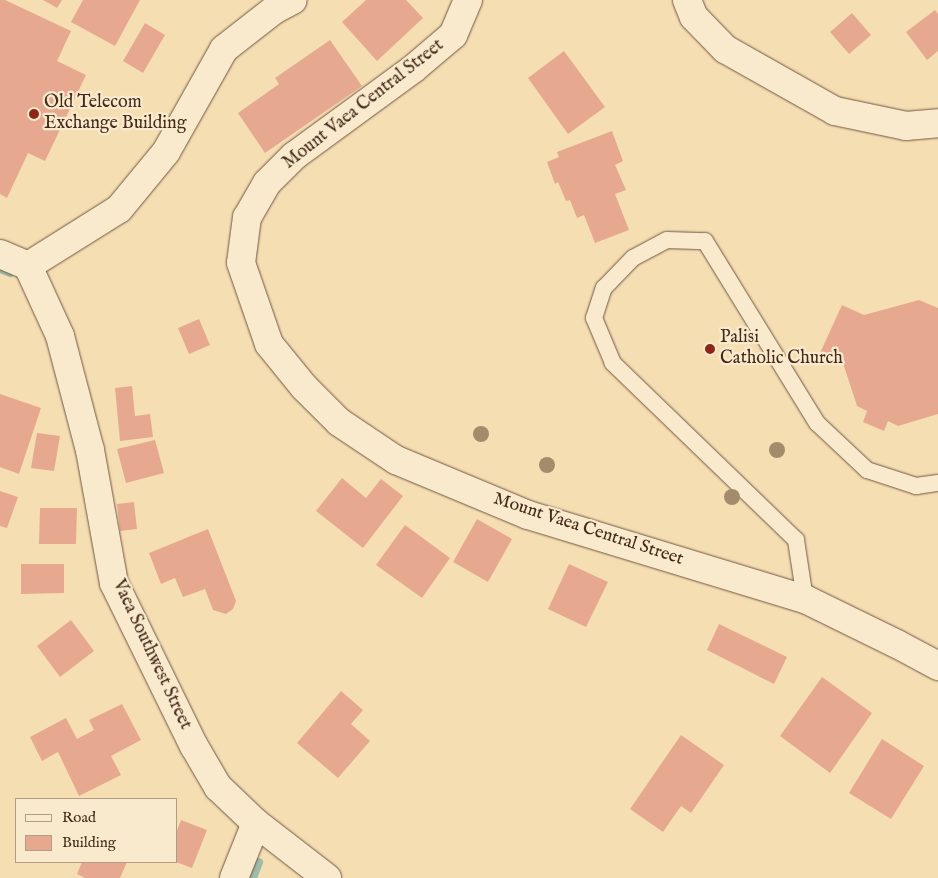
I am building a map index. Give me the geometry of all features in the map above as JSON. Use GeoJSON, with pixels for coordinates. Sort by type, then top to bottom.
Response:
{"type":"FeatureCollection","features":[{"type":"Feature","properties":{"kind":"street"},"geometry":{"type":"LineString","coordinates":[[0,254],[28,266],[119,209],[166,152],[224,49],[274,10],[293,0]]}},
{"type":"Feature","properties":{"kind":"street","name":"Mount Vaea Central Street"},"geometry":{"type":"LineString","coordinates":[[468,0],[453,35],[412,69],[294,156],[267,183],[247,217],[241,263],[269,344],[304,387],[339,422],[396,460],[528,515],[804,599],[938,666]]}},
{"type":"Feature","properties":{"kind":"street"},"geometry":{"type":"LineString","coordinates":[[687,0],[694,17],[725,49],[835,111],[906,126],[938,123]]}},
{"type":"Feature","properties":{"kind":"street","name":"Vaea Southwest Street"},"geometry":{"type":"LineString","coordinates":[[28,266],[60,336],[90,450],[114,583],[194,746],[218,787],[256,823],[327,878]]}},
{"type":"Feature","properties":{"kind":"street"},"geometry":{"type":"LineString","coordinates":[[234,878],[256,823]]}},
{"type":"Feature","properties":{"kind":"lane"},"geometry":{"type":"LineString","coordinates":[[804,599],[796,540],[613,362],[594,318],[604,288],[633,258],[667,240],[705,241],[817,423],[867,470],[916,486],[938,483]]}},
{"type":"Feature","properties":{"kind":"building","name":"Old Telecom Exchange Building"},"geometry":{"type":"Polygon","coordinates":[[[0,0],[5,0],[71,31],[57,61],[86,75],[45,161],[28,153],[7,198],[0,194],[0,0]]]}},
{"type":"Feature","properties":{"kind":"building"},"geometry":{"type":"Polygon","coordinates":[[[43,0],[62,0],[57,8],[43,0]]]}},
{"type":"Feature","properties":{"kind":"building"},"geometry":{"type":"Polygon","coordinates":[[[83,0],[140,0],[115,46],[71,22],[83,0]]]}},
{"type":"Feature","properties":{"kind":"building"},"geometry":{"type":"Polygon","coordinates":[[[366,0],[406,0],[423,18],[377,61],[342,22],[366,0]]]}},
{"type":"Feature","properties":{"kind":"building"},"geometry":{"type":"Polygon","coordinates":[[[935,10],[938,14],[938,51],[927,60],[906,32],[935,10]]]}},
{"type":"Feature","properties":{"kind":"building"},"geometry":{"type":"Polygon","coordinates":[[[852,13],[871,35],[849,54],[830,32],[852,13]]]}},
{"type":"Feature","properties":{"kind":"building"},"geometry":{"type":"Polygon","coordinates":[[[145,23],[165,35],[143,73],[123,61],[145,23]]]}},
{"type":"Feature","properties":{"kind":"building"},"geometry":{"type":"Polygon","coordinates":[[[330,40],[362,86],[265,153],[238,113],[279,84],[275,78],[330,40]]]}},
{"type":"Feature","properties":{"kind":"building"},"geometry":{"type":"Polygon","coordinates":[[[564,51],[605,107],[568,134],[528,78],[564,51]]]}},
{"type":"Feature","properties":{"kind":"building"},"geometry":{"type":"Polygon","coordinates":[[[612,131],[623,161],[615,165],[626,190],[615,194],[629,230],[595,243],[584,215],[577,218],[570,200],[566,201],[558,182],[555,184],[547,162],[559,157],[557,152],[612,131]]]}},
{"type":"Feature","properties":{"kind":"building"},"geometry":{"type":"Polygon","coordinates":[[[919,300],[938,308],[938,414],[898,426],[888,421],[884,431],[863,422],[867,411],[857,406],[843,363],[820,353],[842,305],[864,315],[919,300]]]}},
{"type":"Feature","properties":{"kind":"building"},"geometry":{"type":"Polygon","coordinates":[[[199,319],[210,345],[189,354],[178,328],[199,319]]]}},
{"type":"Feature","properties":{"kind":"building"},"geometry":{"type":"Polygon","coordinates":[[[132,386],[135,416],[150,414],[153,437],[120,441],[115,388],[132,386]]]}},
{"type":"Feature","properties":{"kind":"building"},"geometry":{"type":"Polygon","coordinates":[[[0,394],[41,408],[19,474],[0,467],[0,394]]]}},
{"type":"Feature","properties":{"kind":"building"},"geometry":{"type":"Polygon","coordinates":[[[37,433],[60,436],[54,471],[31,468],[37,433]]]}},
{"type":"Feature","properties":{"kind":"building"},"geometry":{"type":"Polygon","coordinates":[[[155,440],[164,473],[126,483],[117,449],[155,440]]]}},
{"type":"Feature","properties":{"kind":"building"},"geometry":{"type":"Polygon","coordinates":[[[342,478],[366,498],[381,479],[403,496],[363,548],[316,511],[342,478]]]}},
{"type":"Feature","properties":{"kind":"building"},"geometry":{"type":"Polygon","coordinates":[[[0,491],[18,497],[7,528],[0,526],[0,491]]]}},
{"type":"Feature","properties":{"kind":"building"},"geometry":{"type":"Polygon","coordinates":[[[134,502],[137,529],[120,531],[117,504],[134,502]]]}},
{"type":"Feature","properties":{"kind":"building"},"geometry":{"type":"Polygon","coordinates":[[[40,508],[77,508],[76,544],[39,544],[40,508]]]}},
{"type":"Feature","properties":{"kind":"building"},"geometry":{"type":"Polygon","coordinates":[[[477,519],[512,539],[488,582],[453,562],[477,519]]]}},
{"type":"Feature","properties":{"kind":"building"},"geometry":{"type":"Polygon","coordinates":[[[405,525],[450,558],[422,598],[376,565],[405,525]]]}},
{"type":"Feature","properties":{"kind":"building"},"geometry":{"type":"Polygon","coordinates":[[[208,529],[236,601],[233,609],[226,614],[213,610],[205,589],[183,597],[175,578],[161,584],[149,553],[208,529]]]}},
{"type":"Feature","properties":{"kind":"building"},"geometry":{"type":"Polygon","coordinates":[[[21,564],[64,564],[64,593],[21,594],[21,564]]]}},
{"type":"Feature","properties":{"kind":"building"},"geometry":{"type":"Polygon","coordinates":[[[569,564],[608,582],[586,627],[548,609],[569,564]]]}},
{"type":"Feature","properties":{"kind":"building"},"geometry":{"type":"Polygon","coordinates":[[[71,620],[94,651],[60,677],[37,646],[71,620]]]}},
{"type":"Feature","properties":{"kind":"building"},"geometry":{"type":"Polygon","coordinates":[[[719,624],[787,657],[774,684],[707,650],[719,624]]]}},
{"type":"Feature","properties":{"kind":"building"},"geometry":{"type":"Polygon","coordinates":[[[822,677],[872,713],[830,773],[780,736],[822,677]]]}},
{"type":"Feature","properties":{"kind":"building"},"geometry":{"type":"Polygon","coordinates":[[[341,691],[363,710],[351,724],[370,741],[338,778],[297,743],[341,691]]]}},
{"type":"Feature","properties":{"kind":"building"},"geometry":{"type":"Polygon","coordinates":[[[122,704],[141,740],[111,756],[121,775],[79,796],[58,752],[42,761],[30,737],[66,718],[77,739],[94,730],[89,720],[122,704]]]}},
{"type":"Feature","properties":{"kind":"building"},"geometry":{"type":"Polygon","coordinates":[[[681,735],[724,765],[691,813],[681,806],[663,832],[630,809],[681,735]]]}},
{"type":"Feature","properties":{"kind":"building"},"geometry":{"type":"Polygon","coordinates":[[[882,739],[924,766],[891,819],[849,793],[882,739]]]}},
{"type":"Feature","properties":{"kind":"building"},"geometry":{"type":"Polygon","coordinates":[[[181,820],[207,830],[192,868],[178,863],[178,828],[181,820]]]}},
{"type":"Feature","properties":{"kind":"building"},"geometry":{"type":"Polygon","coordinates":[[[82,863],[127,863],[120,878],[85,878],[77,874],[82,863]]]}},
{"type":"Feature","properties":{"kind":"waterway"},"geometry":{"type":"LineString","coordinates":[[0,269],[10,273]]}},
{"type":"Feature","properties":{"kind":"waterway"},"geometry":{"type":"LineString","coordinates":[[253,878],[259,862]]}},
{"type":"Feature","properties":{"kind":"place","name":"Old Telecom Exchange Building"},"geometry":{"type":"Point","coordinates":[34,114]}},
{"type":"Feature","properties":{"kind":"place","name":"Palisi Catholic Church"},"geometry":{"type":"Point","coordinates":[710,349]}}]}
